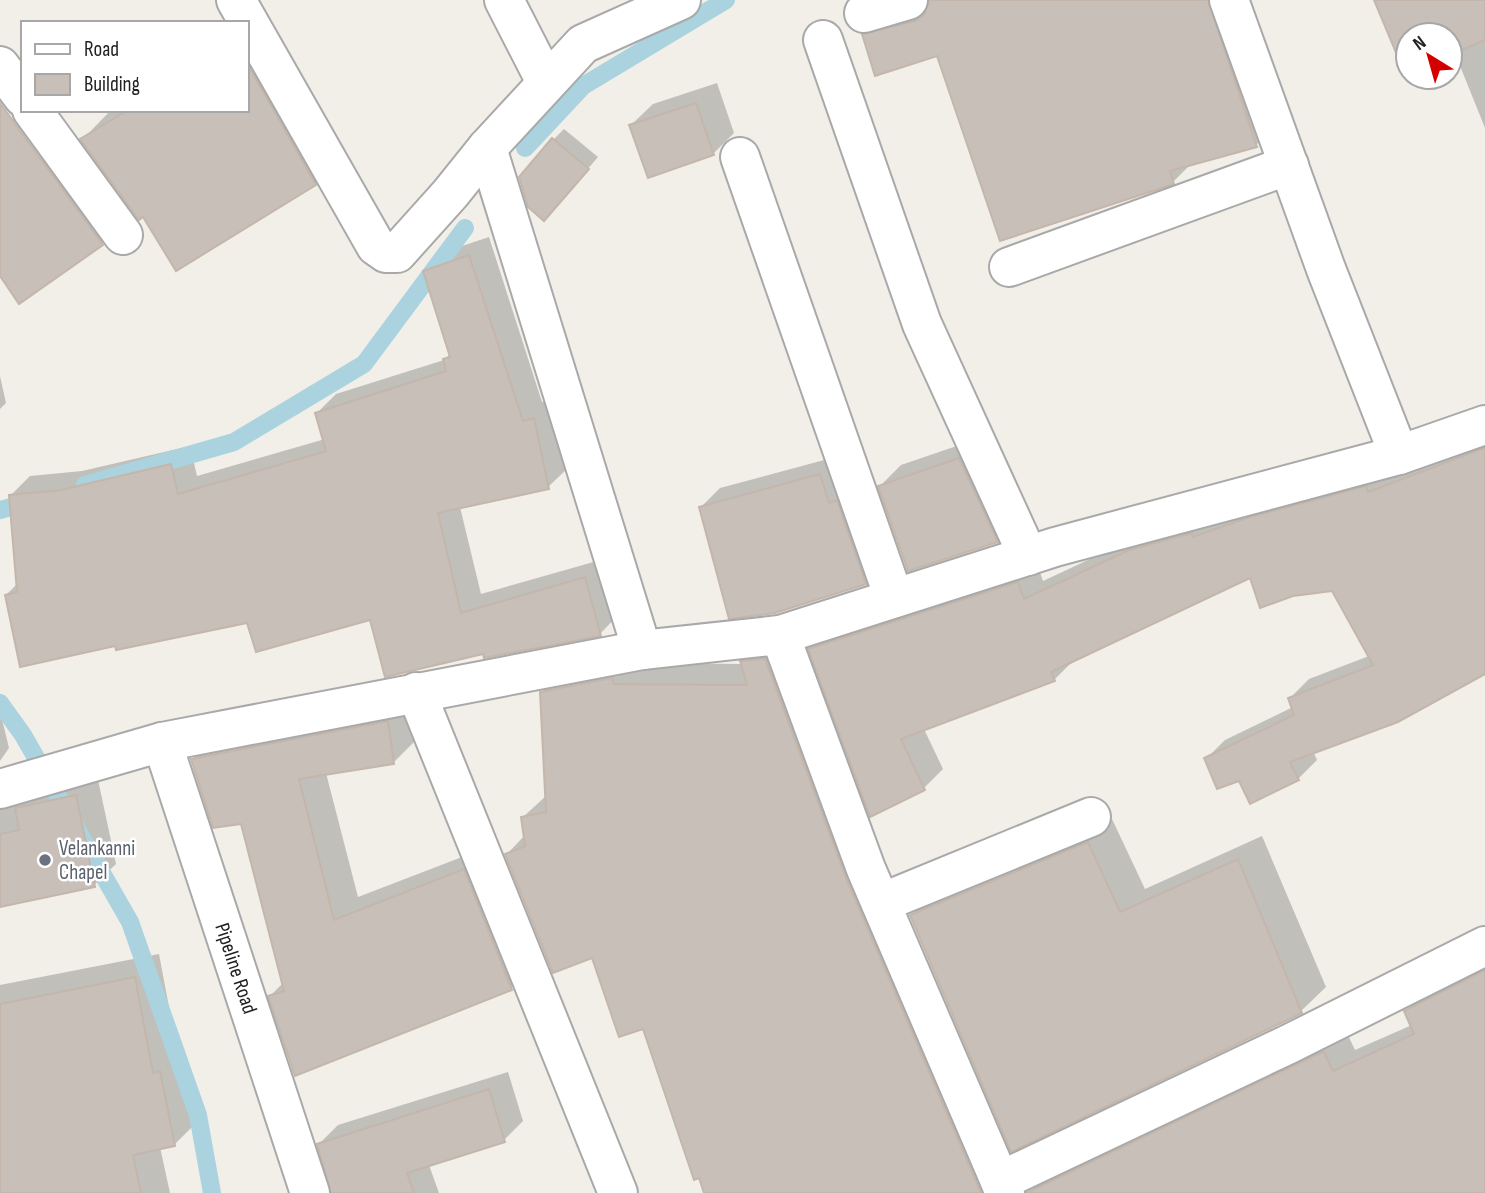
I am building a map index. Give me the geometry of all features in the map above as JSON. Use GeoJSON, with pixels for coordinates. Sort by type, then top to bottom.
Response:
{"type":"FeatureCollection","features":[{"type":"Feature","properties":{"kind":"street"},"geometry":{"type":"LineString","coordinates":[[236,0],[248,21]]}},
{"type":"Feature","properties":{"kind":"street"},"geometry":{"type":"LineString","coordinates":[[505,0],[546,82]]}},
{"type":"Feature","properties":{"kind":"street"},"geometry":{"type":"LineString","coordinates":[[248,21],[376,246],[386,253],[397,253],[450,194],[486,148],[583,44],[681,0]]}},
{"type":"Feature","properties":{"kind":"street"},"geometry":{"type":"LineString","coordinates":[[864,13],[908,0]]}},
{"type":"Feature","properties":{"kind":"street"},"geometry":{"type":"LineString","coordinates":[[1229,0],[1326,269],[1399,456]]}},
{"type":"Feature","properties":{"kind":"street"},"geometry":{"type":"LineString","coordinates":[[823,40],[922,324],[1028,556]]}},
{"type":"Feature","properties":{"kind":"street"},"geometry":{"type":"LineString","coordinates":[[0,65],[21,94]]}},
{"type":"Feature","properties":{"kind":"street"},"geometry":{"type":"LineString","coordinates":[[33,112],[122,235]]}},
{"type":"Feature","properties":{"kind":"street"},"geometry":{"type":"LineString","coordinates":[[486,148],[642,650]]}},
{"type":"Feature","properties":{"kind":"street"},"geometry":{"type":"LineString","coordinates":[[740,157],[894,598]]}},
{"type":"Feature","properties":{"kind":"street"},"geometry":{"type":"LineString","coordinates":[[1009,267],[1289,165]]}},
{"type":"Feature","properties":{"kind":"street"},"geometry":{"type":"LineString","coordinates":[[0,789],[162,742],[642,650],[780,635],[1028,556],[1399,456],[1485,425]]}},
{"type":"Feature","properties":{"kind":"street"},"geometry":{"type":"LineString","coordinates":[[780,635],[881,903],[1002,1187],[1485,946]]}},
{"type":"Feature","properties":{"kind":"street"},"geometry":{"type":"LineString","coordinates":[[416,692],[618,1193]]}},
{"type":"Feature","properties":{"kind":"street","name":"Pipeline Road"},"geometry":{"type":"LineString","coordinates":[[162,742],[310,1193]]}},
{"type":"Feature","properties":{"kind":"street"},"geometry":{"type":"LineString","coordinates":[[881,903],[1091,817]]}},
{"type":"Feature","properties":{"kind":"building"},"geometry":{"type":"Polygon","coordinates":[[[929,0],[1208,0],[1257,147],[1170,171],[1174,184],[1000,241],[937,56],[875,76],[862,34],[915,21],[924,15],[929,0]]]}},
{"type":"Feature","properties":{"kind":"building"},"geometry":{"type":"Polygon","coordinates":[[[1374,0],[1485,0],[1485,40],[1464,49],[1464,21],[1394,21],[1394,48],[1374,0]]]}},
{"type":"Feature","properties":{"kind":"building"},"geometry":{"type":"Polygon","coordinates":[[[248,65],[316,185],[176,271],[143,217],[139,220],[80,139],[125,112],[248,112],[248,65]]]}},
{"type":"Feature","properties":{"kind":"building"},"geometry":{"type":"Polygon","coordinates":[[[0,103],[103,245],[19,304],[0,276],[0,103]]]}},
{"type":"Feature","properties":{"kind":"building"},"geometry":{"type":"Polygon","coordinates":[[[696,103],[714,155],[648,178],[629,125],[696,103]]]}},
{"type":"Feature","properties":{"kind":"building"},"geometry":{"type":"Polygon","coordinates":[[[552,138],[589,169],[544,221],[528,207],[519,177],[552,138]]]}},
{"type":"Feature","properties":{"kind":"building"},"geometry":{"type":"Polygon","coordinates":[[[469,255],[523,421],[534,418],[549,489],[438,513],[461,613],[585,577],[601,636],[484,658],[483,654],[385,677],[370,620],[256,652],[247,623],[116,650],[115,646],[20,667],[5,595],[17,592],[9,495],[61,490],[171,464],[178,494],[326,451],[315,413],[446,371],[443,359],[450,357],[423,271],[469,255]]]}},
{"type":"Feature","properties":{"kind":"building"},"geometry":{"type":"Polygon","coordinates":[[[1485,448],[1485,674],[1398,722],[1290,762],[1299,780],[1250,804],[1239,781],[1217,789],[1204,758],[1294,715],[1288,698],[1373,665],[1332,591],[1293,596],[1260,608],[1250,578],[1051,672],[1055,681],[901,739],[925,790],[870,817],[808,649],[1018,582],[1024,599],[1129,550],[1192,533],[1193,537],[1247,518],[1366,486],[1368,492],[1485,448]]]}},
{"type":"Feature","properties":{"kind":"building"},"geometry":{"type":"Polygon","coordinates":[[[959,458],[998,542],[908,571],[878,486],[959,458]]]}},
{"type":"Feature","properties":{"kind":"building"},"geometry":{"type":"Polygon","coordinates":[[[820,474],[829,503],[837,500],[866,584],[775,613],[729,619],[699,507],[820,474]]]}},
{"type":"Feature","properties":{"kind":"building"},"geometry":{"type":"Polygon","coordinates":[[[765,659],[846,878],[981,1193],[704,1193],[699,1178],[694,1180],[643,1029],[619,1037],[592,958],[553,973],[505,854],[525,846],[521,817],[546,812],[540,692],[612,678],[614,684],[747,685],[740,661],[765,659]]]}},
{"type":"Feature","properties":{"kind":"building"},"geometry":{"type":"Polygon","coordinates":[[[388,721],[394,764],[299,779],[334,920],[464,869],[512,990],[295,1076],[268,996],[284,991],[241,824],[213,828],[191,759],[388,721]]]}},
{"type":"Feature","properties":{"kind":"building","name":"Velankanni Chapel"},"geometry":{"type":"Polygon","coordinates":[[[76,795],[95,887],[0,907],[0,834],[19,830],[15,808],[76,795]]]}},
{"type":"Feature","properties":{"kind":"building"},"geometry":{"type":"Polygon","coordinates":[[[1088,842],[1120,912],[1238,859],[1302,1013],[1011,1152],[910,915],[1088,842]]]}},
{"type":"Feature","properties":{"kind":"building"},"geometry":{"type":"Polygon","coordinates":[[[1485,970],[1485,1193],[1026,1193],[1320,1053],[1324,1052],[1333,1071],[1414,1034],[1404,1011],[1485,970]]]}},
{"type":"Feature","properties":{"kind":"building"},"geometry":{"type":"Polygon","coordinates":[[[135,977],[153,1073],[160,1071],[175,1146],[133,1155],[141,1193],[0,1193],[0,1004],[135,977]]]}},
{"type":"Feature","properties":{"kind":"building"},"geometry":{"type":"Polygon","coordinates":[[[489,1089],[505,1142],[407,1173],[414,1193],[331,1193],[317,1144],[489,1089]]]}},
{"type":"Feature","properties":{"kind":"waterway"},"geometry":{"type":"LineString","coordinates":[[525,148],[583,86],[726,0]]}},
{"type":"Feature","properties":{"kind":"waterway"},"geometry":{"type":"LineString","coordinates":[[85,485],[234,442],[364,364],[465,228]]}},
{"type":"Feature","properties":{"kind":"waterway"},"geometry":{"type":"LineString","coordinates":[[0,510],[31,501]]}},
{"type":"Feature","properties":{"kind":"waterway"},"geometry":{"type":"LineString","coordinates":[[0,703],[23,735],[130,922],[198,1115],[212,1193]]}},
{"type":"Feature","properties":{"kind":"place","name":"Velankanni Chapel"},"geometry":{"type":"Point","coordinates":[45,860]}}]}
